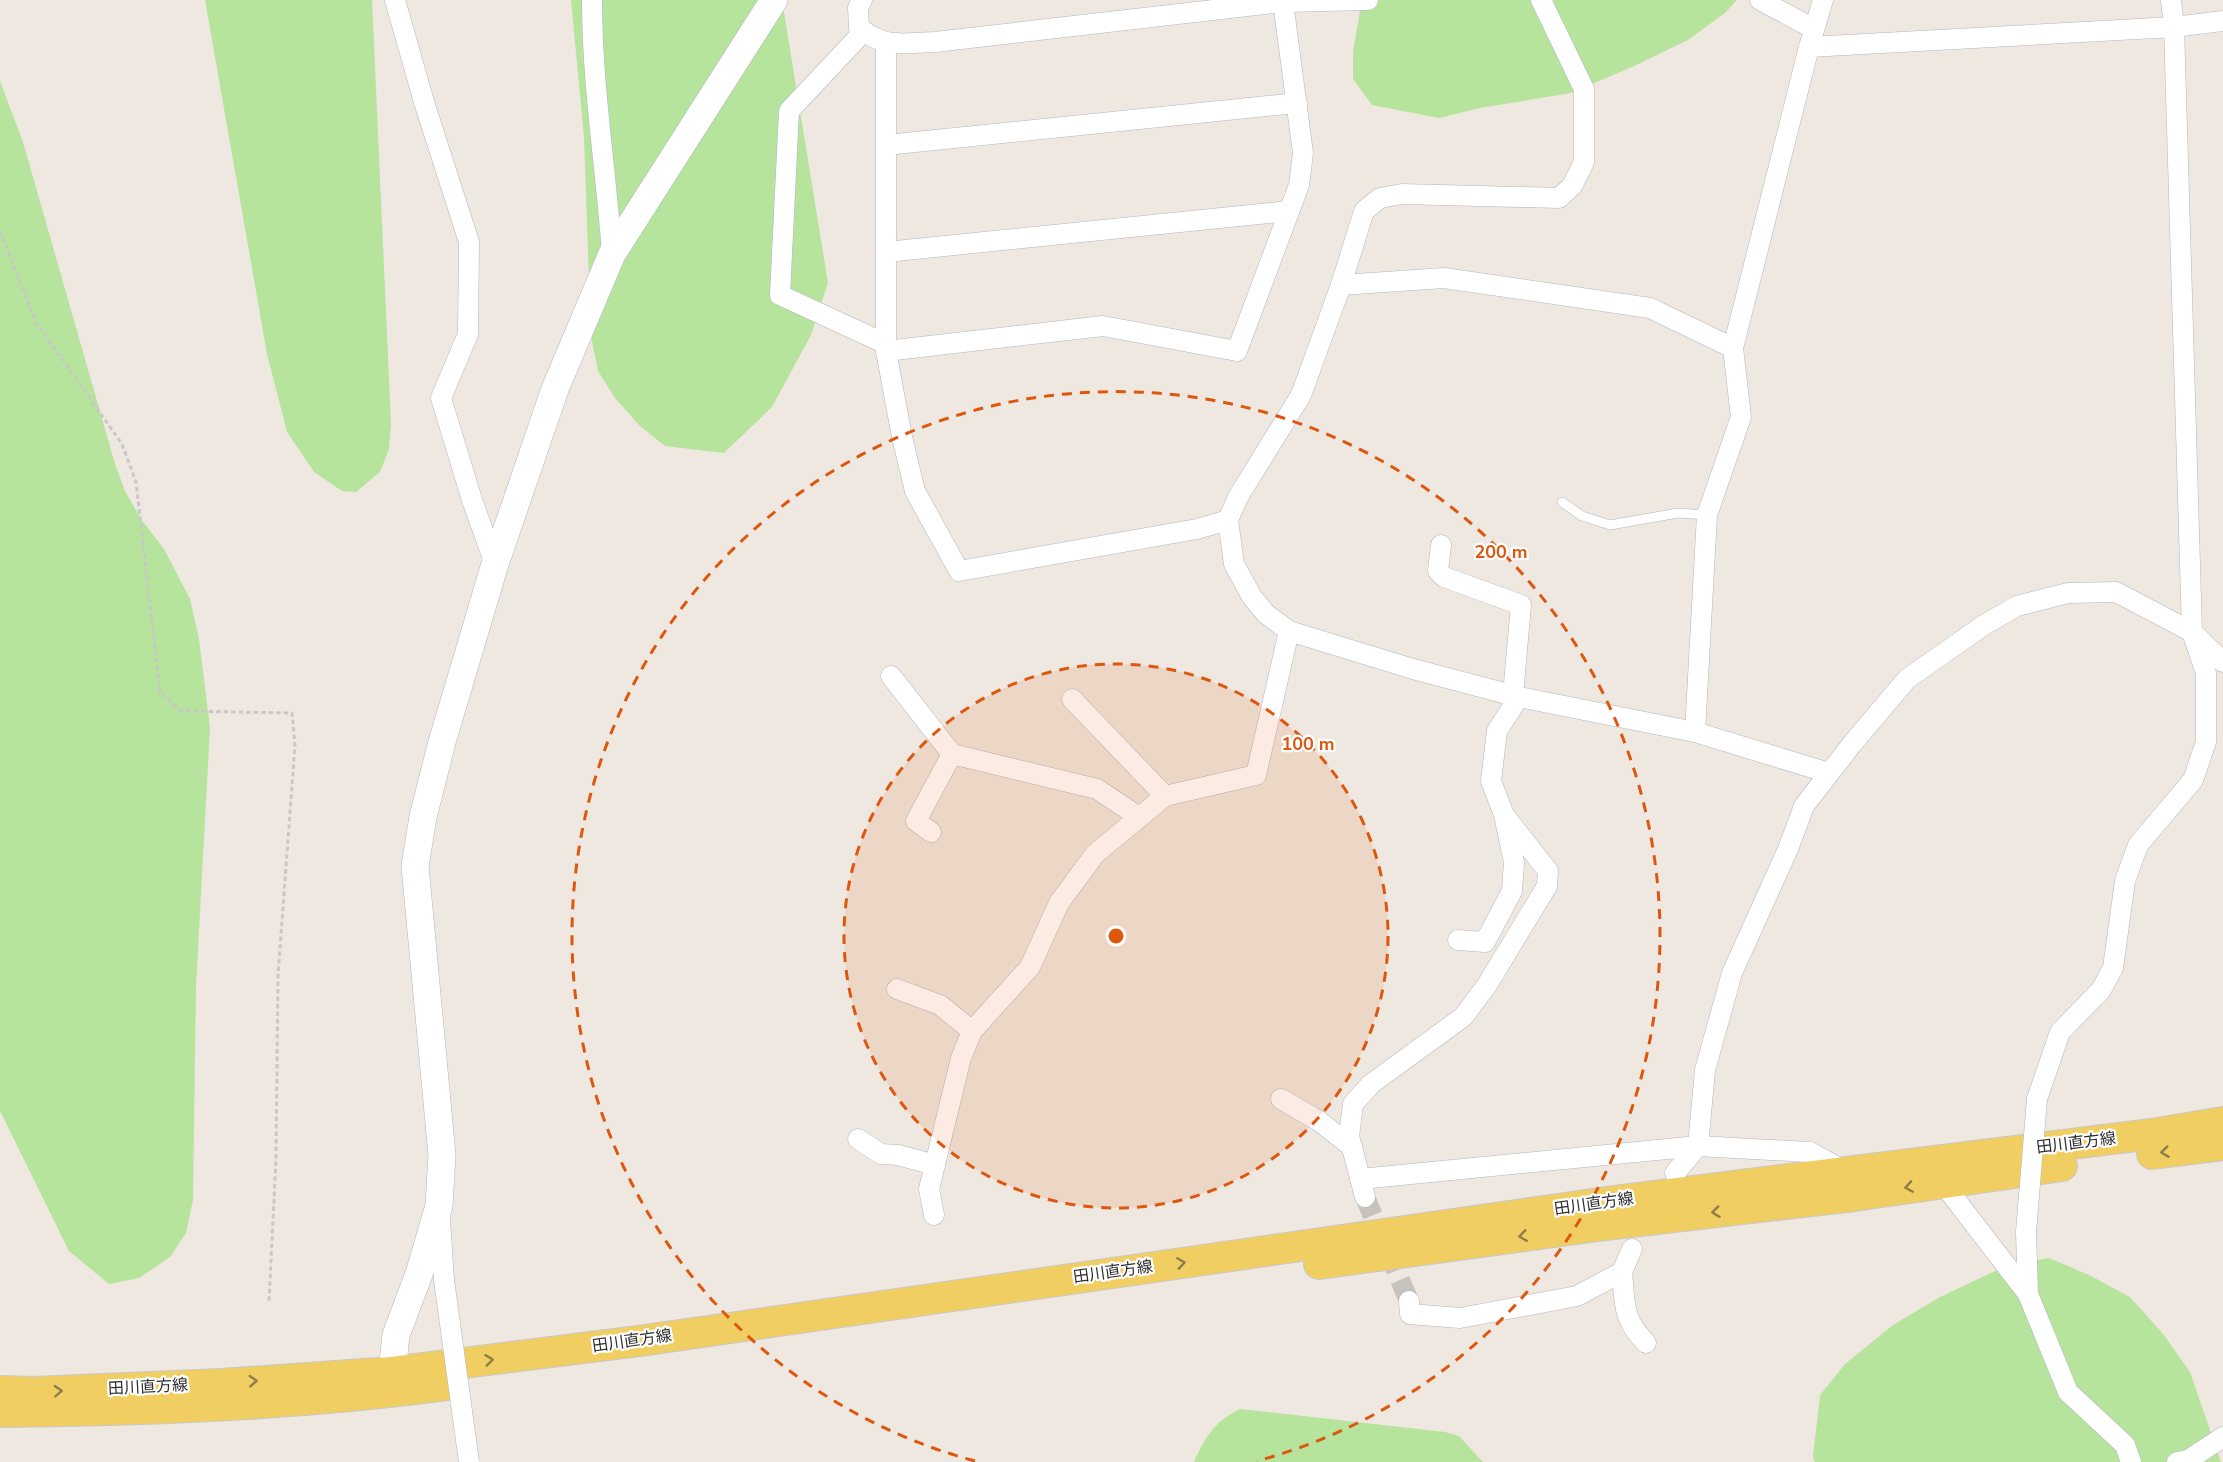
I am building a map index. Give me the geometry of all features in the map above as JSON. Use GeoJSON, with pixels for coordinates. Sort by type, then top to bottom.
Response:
{"type":"FeatureCollection","features":[{"type":"Feature","properties":{"kind":"main road","name":"田川直方線"},"geometry":{"type":"LineString","coordinates":[[0,1412],[83,1412],[240,1405],[389,1383],[1567,1230],[2223,1122]]}},
{"type":"Feature","properties":{"kind":"main road","name":"田川直方線"},"geometry":{"type":"LineString","coordinates":[[1851,1184],[1942,1182],[2223,1144]]}},
{"type":"Feature","properties":{"kind":"main road","name":"田川直方線"},"geometry":{"type":"LineString","coordinates":[[0,1391],[33,1392],[209,1384],[389,1383]]}},
{"type":"Feature","properties":{"kind":"street"},"geometry":{"type":"LineString","coordinates":[[395,0],[424,102],[469,242],[468,334],[441,398],[472,500],[495,564]]}},
{"type":"Feature","properties":{"kind":"street"},"geometry":{"type":"LineString","coordinates":[[592,0],[597,105],[608,192],[612,254]]}},
{"type":"Feature","properties":{"kind":"street"},"geometry":{"type":"LineString","coordinates":[[469,1462],[444,1280],[439,1206],[442,1155],[414,866],[423,817],[441,742],[495,564],[555,389],[612,254],[774,0]]}},
{"type":"Feature","properties":{"kind":"street"},"geometry":{"type":"LineString","coordinates":[[862,0],[858,8],[859,27],[871,37],[886,44],[935,42],[1276,2],[1368,0]]}},
{"type":"Feature","properties":{"kind":"street"},"geometry":{"type":"LineString","coordinates":[[1540,0],[1584,89],[1584,162],[1572,186],[1559,198],[1402,194],[1380,198],[1364,211],[1341,285],[1301,394],[1238,497],[1228,520],[1234,564],[1252,597],[1266,614],[1289,631],[1413,669],[1516,696],[1695,732],[1829,773]]}},
{"type":"Feature","properties":{"kind":"street"},"geometry":{"type":"LineString","coordinates":[[1760,0],[1812,38],[2174,27],[2223,21]]}},
{"type":"Feature","properties":{"kind":"street"},"geometry":{"type":"LineString","coordinates":[[1695,732],[1707,515],[1741,417],[1733,348],[1823,0]]}},
{"type":"Feature","properties":{"kind":"street"},"geometry":{"type":"LineString","coordinates":[[2028,1294],[2026,1232],[2037,1099],[2060,1032],[2101,990],[2113,968],[2125,881],[2138,844],[2193,780],[2206,742],[2206,673],[2192,632],[2174,27],[2171,0]]}},
{"type":"Feature","properties":{"kind":"street"},"geometry":{"type":"LineString","coordinates":[[864,31],[789,111],[780,296],[886,347],[1103,326],[1237,351],[1299,185],[1303,153],[1297,103],[1276,2]]}},
{"type":"Feature","properties":{"kind":"street"},"geometry":{"type":"LineString","coordinates":[[886,44],[886,347],[902,437],[915,491],[959,571],[1197,529],[1228,520]]}},
{"type":"Feature","properties":{"kind":"street"},"geometry":{"type":"LineString","coordinates":[[886,145],[1297,103]]}},
{"type":"Feature","properties":{"kind":"street"},"geometry":{"type":"LineString","coordinates":[[886,252],[1289,211]]}},
{"type":"Feature","properties":{"kind":"street"},"geometry":{"type":"LineString","coordinates":[[1341,285],[1444,278],[1650,308],[1733,348]]}},
{"type":"Feature","properties":{"kind":"street"},"geometry":{"type":"LineString","coordinates":[[1442,545],[1438,571],[1444,578],[1521,605],[1516,696],[1497,731],[1491,781],[1504,815],[1514,862],[1512,891],[1485,942],[1458,940]]}},
{"type":"Feature","properties":{"kind":"street"},"geometry":{"type":"LineString","coordinates":[[1675,1173],[1698,1146],[1705,1070],[1732,973],[1783,860],[1804,806],[1907,679],[1984,625],[2017,606],[2067,593],[2115,592],[2192,632],[2223,662]]}},
{"type":"Feature","properties":{"kind":"street"},"geometry":{"type":"LineString","coordinates":[[934,1215],[929,1189],[961,1058],[972,1031],[1030,966],[1059,903],[1095,854],[1165,796],[1256,775],[1289,631]]}},
{"type":"Feature","properties":{"kind":"street"},"geometry":{"type":"LineString","coordinates":[[891,676],[952,754],[1097,789],[1139,817]]}},
{"type":"Feature","properties":{"kind":"street"},"geometry":{"type":"LineString","coordinates":[[1072,699],[1165,796]]}},
{"type":"Feature","properties":{"kind":"street"},"geometry":{"type":"LineString","coordinates":[[931,832],[916,821],[952,754]]}},
{"type":"Feature","properties":{"kind":"street"},"geometry":{"type":"LineString","coordinates":[[1504,815],[1548,870],[1547,886],[1487,985],[1463,1017],[1371,1084],[1353,1104],[1349,1136],[1363,1188],[1698,1146],[1810,1152],[1851,1184]]}},
{"type":"Feature","properties":{"kind":"street"},"geometry":{"type":"LineString","coordinates":[[897,989],[940,1005],[972,1031]]}},
{"type":"Feature","properties":{"kind":"street"},"geometry":{"type":"LineString","coordinates":[[1281,1099],[1319,1121],[1352,1147]]}},
{"type":"Feature","properties":{"kind":"street"},"geometry":{"type":"LineString","coordinates":[[858,1139],[881,1154],[898,1155],[935,1165]]}},
{"type":"Feature","properties":{"kind":"street"},"geometry":{"type":"LineString","coordinates":[[1942,1182],[2028,1294],[2068,1392],[2125,1445],[2131,1462]]}},
{"type":"Feature","properties":{"kind":"street"},"geometry":{"type":"LineString","coordinates":[[389,1383],[396,1335],[419,1274],[439,1206]]}},
{"type":"Feature","properties":{"kind":"street"},"geometry":{"type":"LineString","coordinates":[[1632,1249],[1622,1272],[1627,1317],[1633,1330],[1646,1343]]}},
{"type":"Feature","properties":{"kind":"street"},"geometry":{"type":"LineString","coordinates":[[1409,1301],[1410,1314],[1460,1318],[1577,1296],[1622,1272]]}},
{"type":"Feature","properties":{"kind":"street"},"geometry":{"type":"LineString","coordinates":[[2177,1462],[2188,1460],[2223,1437]]}},
{"type":"Feature","properties":{"kind":"lane"},"geometry":{"type":"LineString","coordinates":[[1562,502],[1582,516],[1610,525],[1678,513],[1707,515]]}},
{"type":"Feature","properties":{"kind":"path"},"geometry":{"type":"LineString","coordinates":[[0,231],[36,322],[122,444],[136,482],[160,692],[181,711],[292,713],[296,745],[278,975],[276,1159],[270,1302]]}},
{"type":"Feature","properties":{"kind":"green space"},"geometry":{"type":"Polygon","coordinates":[[[205,0],[372,0],[391,423],[389,449],[380,472],[356,492],[342,491],[314,472],[287,432],[267,354],[205,0]]]}},
{"type":"Feature","properties":{"kind":"green space"},"geometry":{"type":"Polygon","coordinates":[[[571,0],[782,0],[828,283],[811,335],[772,407],[724,453],[665,446],[640,426],[615,398],[598,371],[591,336],[584,137],[571,0]]]}},
{"type":"Feature","properties":{"kind":"green space"},"geometry":{"type":"Polygon","coordinates":[[[1362,0],[1737,0],[1725,13],[1688,40],[1571,93],[1480,108],[1439,118],[1372,105],[1353,79],[1353,51],[1362,0]]]}},
{"type":"Feature","properties":{"kind":"green space"},"geometry":{"type":"Polygon","coordinates":[[[0,81],[23,142],[115,464],[125,491],[141,519],[164,549],[190,599],[199,639],[210,728],[196,986],[193,1200],[186,1233],[170,1257],[139,1278],[109,1284],[69,1251],[0,1111],[0,81]]]}},
{"type":"Feature","properties":{"kind":"green space"},"geometry":{"type":"Polygon","coordinates":[[[2049,1258],[2089,1275],[2130,1297],[2164,1335],[2190,1372],[2221,1462],[1815,1462],[1813,1456],[1820,1395],[1845,1364],[1893,1325],[1940,1297],[2008,1265],[2049,1258]]]}},
{"type":"Feature","properties":{"kind":"green space"},"geometry":{"type":"Polygon","coordinates":[[[1240,1409],[1445,1432],[1459,1436],[1483,1462],[1194,1462],[1202,1445],[1218,1424],[1240,1409]]]}},
{"type":"Feature","properties":{"kind":"tunnel"},"geometry":{"type":"LineString","coordinates":[[1365,1197],[1409,1301]]}}]}
